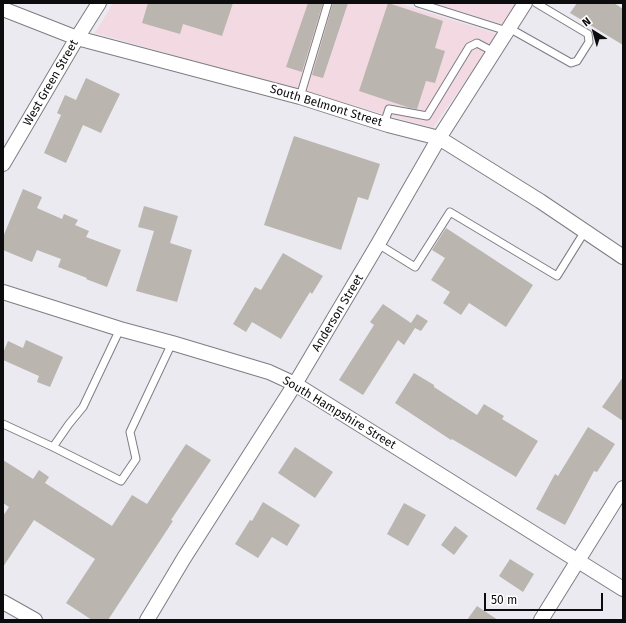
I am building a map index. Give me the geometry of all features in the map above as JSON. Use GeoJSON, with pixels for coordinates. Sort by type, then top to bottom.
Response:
{"type":"FeatureCollection","features":[{"type":"Feature","properties":{"kind":"street","name":"West Green Street"},"geometry":{"type":"LineString","coordinates":[[3,164],[99,3]]}},
{"type":"Feature","properties":{"kind":"street","name":"Anderson Street"},"geometry":{"type":"LineString","coordinates":[[146,620],[295,384],[439,138],[525,3]]}},
{"type":"Feature","properties":{"kind":"street","name":"South Belmont Street"},"geometry":{"type":"LineString","coordinates":[[3,9],[77,38],[300,97],[384,124],[439,138],[540,201],[623,257]]}},
{"type":"Feature","properties":{"kind":"street","name":"South Hampshire Street"},"geometry":{"type":"LineString","coordinates":[[3,292],[120,329],[269,372],[295,384],[623,589]]}},
{"type":"Feature","properties":{"kind":"street"},"geometry":{"type":"LineString","coordinates":[[541,620],[623,488]]}},
{"type":"Feature","properties":{"kind":"street"},"geometry":{"type":"LineString","coordinates":[[3,602],[35,620]]}},
{"type":"Feature","properties":{"kind":"lane"},"geometry":{"type":"LineString","coordinates":[[300,97],[328,3]]}},
{"type":"Feature","properties":{"kind":"lane"},"geometry":{"type":"LineString","coordinates":[[418,3],[508,29],[571,63],[577,62],[589,42],[588,34],[536,3]]}},
{"type":"Feature","properties":{"kind":"lane"},"geometry":{"type":"LineString","coordinates":[[384,124],[389,109],[427,116],[469,47],[477,43],[494,52]]}},
{"type":"Feature","properties":{"kind":"lane"},"geometry":{"type":"LineString","coordinates":[[378,244],[415,267],[450,212],[557,276],[584,231]]}},
{"type":"Feature","properties":{"kind":"lane"},"geometry":{"type":"LineString","coordinates":[[53,447],[82,407],[120,329]]}},
{"type":"Feature","properties":{"kind":"lane"},"geometry":{"type":"LineString","coordinates":[[3,424],[53,447],[121,482],[136,459],[130,432],[172,343]]}},
{"type":"Feature","properties":{"kind":"shaded area"},"geometry":{"type":"Polygon","coordinates":[[[113,3],[397,3],[498,34],[433,128],[95,33],[113,3]]]}},
{"type":"Feature","properties":{"kind":"shaded area"},"geometry":{"type":"Polygon","coordinates":[[[433,3],[517,3],[504,25],[433,3]]]}},
{"type":"Feature","properties":{"kind":"building"},"geometry":{"type":"Polygon","coordinates":[[[148,3],[233,3],[222,36],[183,24],[180,34],[142,23],[148,3]]]}},
{"type":"Feature","properties":{"kind":"building"},"geometry":{"type":"Polygon","coordinates":[[[308,3],[323,3],[302,72],[286,67],[308,3]]]}},
{"type":"Feature","properties":{"kind":"building"},"geometry":{"type":"Polygon","coordinates":[[[333,3],[348,3],[323,78],[312,75],[333,3]]]}},
{"type":"Feature","properties":{"kind":"building"},"geometry":{"type":"Polygon","coordinates":[[[388,3],[443,21],[435,48],[445,51],[435,83],[426,81],[417,109],[359,91],[388,3]]]}},
{"type":"Feature","properties":{"kind":"building"},"geometry":{"type":"Polygon","coordinates":[[[577,3],[614,3],[623,9],[623,45],[570,13],[577,3]]]}},
{"type":"Feature","properties":{"kind":"building"},"geometry":{"type":"Polygon","coordinates":[[[86,78],[120,94],[101,133],[83,125],[66,163],[44,153],[61,115],[57,113],[65,95],[76,100],[86,78]]]}},
{"type":"Feature","properties":{"kind":"building"},"geometry":{"type":"Polygon","coordinates":[[[294,136],[380,164],[368,200],[358,197],[341,250],[264,225],[294,136]]]}},
{"type":"Feature","properties":{"kind":"building"},"geometry":{"type":"Polygon","coordinates":[[[23,189],[42,197],[37,208],[62,219],[64,214],[78,220],[75,225],[89,231],[86,237],[121,250],[107,287],[58,267],[61,259],[37,250],[32,262],[3,250],[3,237],[23,189]]]}},
{"type":"Feature","properties":{"kind":"building"},"geometry":{"type":"Polygon","coordinates":[[[144,206],[178,216],[170,243],[192,250],[177,302],[136,291],[154,231],[138,227],[144,206]]]}},
{"type":"Feature","properties":{"kind":"building"},"geometry":{"type":"Polygon","coordinates":[[[446,228],[533,285],[506,327],[469,303],[461,315],[443,303],[450,292],[431,280],[445,258],[432,250],[446,228]]]}},
{"type":"Feature","properties":{"kind":"building"},"geometry":{"type":"Polygon","coordinates":[[[283,253],[323,276],[312,294],[310,292],[281,339],[252,322],[246,332],[233,324],[255,287],[261,290],[283,253]]]}},
{"type":"Feature","properties":{"kind":"building"},"geometry":{"type":"Polygon","coordinates":[[[383,304],[411,323],[417,314],[428,321],[421,331],[415,328],[404,345],[398,340],[363,395],[339,380],[374,325],[370,322],[383,304]]]}},
{"type":"Feature","properties":{"kind":"building"},"geometry":{"type":"Polygon","coordinates":[[[26,340],[63,357],[50,387],[37,382],[39,376],[3,360],[3,353],[8,341],[23,348],[26,340]]]}},
{"type":"Feature","properties":{"kind":"building"},"geometry":{"type":"Polygon","coordinates":[[[414,373],[477,415],[484,404],[504,416],[502,419],[538,441],[516,477],[452,439],[451,440],[395,403],[414,373]]]}},
{"type":"Feature","properties":{"kind":"building"},"geometry":{"type":"Polygon","coordinates":[[[623,377],[623,421],[602,407],[623,377]]]}},
{"type":"Feature","properties":{"kind":"building"},"geometry":{"type":"Polygon","coordinates":[[[588,427],[615,444],[597,472],[594,471],[565,525],[536,509],[555,474],[558,476],[588,427]]]}},
{"type":"Feature","properties":{"kind":"building"},"geometry":{"type":"Polygon","coordinates":[[[186,444],[211,460],[108,620],[92,620],[66,603],[95,559],[34,520],[3,567],[3,516],[9,507],[3,503],[3,460],[33,479],[39,470],[49,477],[45,483],[112,526],[132,495],[147,504],[186,444]]]}},
{"type":"Feature","properties":{"kind":"building"},"geometry":{"type":"Polygon","coordinates":[[[295,447],[333,472],[315,498],[278,473],[295,447]]]}},
{"type":"Feature","properties":{"kind":"building"},"geometry":{"type":"Polygon","coordinates":[[[263,502],[300,525],[287,546],[272,537],[258,558],[235,544],[250,520],[252,521],[263,502]]]}},
{"type":"Feature","properties":{"kind":"building"},"geometry":{"type":"Polygon","coordinates":[[[404,503],[426,515],[408,546],[387,534],[404,503]]]}},
{"type":"Feature","properties":{"kind":"building"},"geometry":{"type":"Polygon","coordinates":[[[455,526],[468,536],[454,555],[441,545],[455,526]]]}},
{"type":"Feature","properties":{"kind":"building"},"geometry":{"type":"Polygon","coordinates":[[[510,559],[534,574],[523,592],[499,576],[510,559]]]}},
{"type":"Feature","properties":{"kind":"building"},"geometry":{"type":"Polygon","coordinates":[[[477,606],[498,620],[467,620],[477,606]]]}}]}
